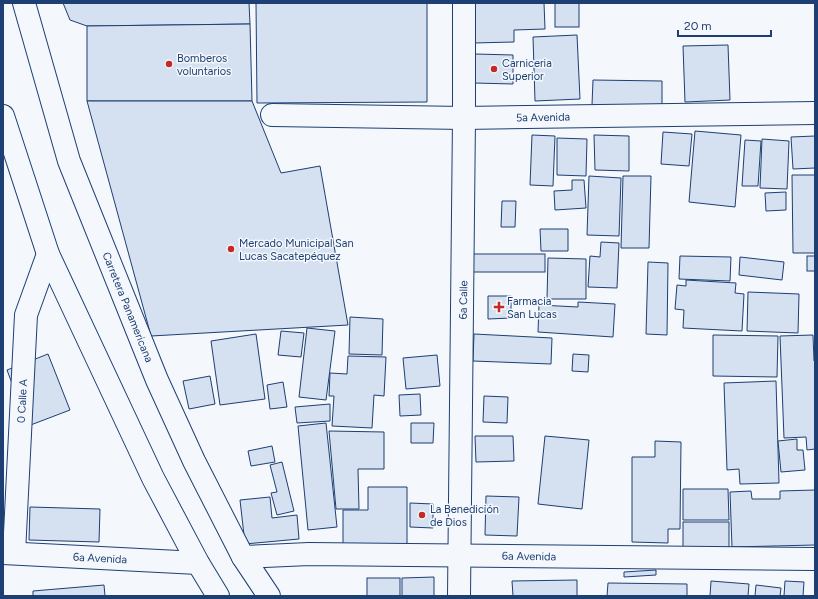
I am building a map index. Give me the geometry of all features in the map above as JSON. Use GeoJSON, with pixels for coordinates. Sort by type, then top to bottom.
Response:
{"type":"FeatureCollection","features":[{"type":"Feature","properties":{"kind":"main road","name":"Carretera Panamericana"},"geometry":{"type":"LineString","coordinates":[[24,3],[69,161],[157,380],[194,461],[243,557],[269,596]]}},
{"type":"Feature","properties":{"kind":"main road","name":"6a Calle"},"geometry":{"type":"LineString","coordinates":[[459,596],[464,3]]}},
{"type":"Feature","properties":{"kind":"main road","name":"5a Avenida"},"geometry":{"type":"LineString","coordinates":[[272,115],[464,118],[815,113]]}},
{"type":"Feature","properties":{"kind":"main road"},"geometry":{"type":"LineString","coordinates":[[3,116],[48,254],[153,478],[198,564],[218,596]]}},
{"type":"Feature","properties":{"kind":"main road","name":"0 Calle A"},"geometry":{"type":"LineString","coordinates":[[9,553],[26,315],[48,254]]}},
{"type":"Feature","properties":{"kind":"main road","name":"6a Avenida"},"geometry":{"type":"LineString","coordinates":[[9,553],[198,564]]}},
{"type":"Feature","properties":{"kind":"main road","name":"6a Avenida"},"geometry":{"type":"LineString","coordinates":[[243,557],[309,554],[815,559]]}},
{"type":"Feature","properties":{"kind":"building"},"geometry":{"type":"Polygon","coordinates":[[[63,3],[249,3],[250,24],[87,26],[70,20],[63,3]]]}},
{"type":"Feature","properties":{"kind":"building"},"geometry":{"type":"Polygon","coordinates":[[[256,3],[427,3],[427,102],[257,103],[256,3]]]}},
{"type":"Feature","properties":{"kind":"building"},"geometry":{"type":"Polygon","coordinates":[[[472,3],[544,3],[545,29],[514,30],[514,42],[473,43],[472,3]]]}},
{"type":"Feature","properties":{"kind":"building"},"geometry":{"type":"Polygon","coordinates":[[[555,3],[579,3],[579,27],[555,27],[555,3]]]}},
{"type":"Feature","properties":{"kind":"building","name":"Bomberos voluntarios"},"geometry":{"type":"Polygon","coordinates":[[[250,24],[252,101],[87,101],[87,26],[250,24]]]}},
{"type":"Feature","properties":{"kind":"building"},"geometry":{"type":"Polygon","coordinates":[[[577,35],[580,99],[535,101],[533,37],[577,35]]]}},
{"type":"Feature","properties":{"kind":"building"},"geometry":{"type":"Polygon","coordinates":[[[728,45],[730,100],[685,102],[683,46],[728,45]]]}},
{"type":"Feature","properties":{"kind":"building","name":"Carniceria Superior"},"geometry":{"type":"Polygon","coordinates":[[[475,54],[513,55],[513,84],[474,83],[475,54]]]}},
{"type":"Feature","properties":{"kind":"building"},"geometry":{"type":"Polygon","coordinates":[[[593,80],[662,81],[662,106],[592,105],[593,80]]]}},
{"type":"Feature","properties":{"kind":"building","name":"Mercado Municipal San Lucas Sacatepéquez"},"geometry":{"type":"Polygon","coordinates":[[[87,101],[252,101],[281,173],[320,166],[348,325],[151,336],[87,101]]]}},
{"type":"Feature","properties":{"kind":"building"},"geometry":{"type":"Polygon","coordinates":[[[695,131],[741,135],[735,207],[689,202],[695,131]]]}},
{"type":"Feature","properties":{"kind":"building"},"geometry":{"type":"Polygon","coordinates":[[[663,132],[692,134],[689,166],[661,164],[663,132]]]}},
{"type":"Feature","properties":{"kind":"building"},"geometry":{"type":"Polygon","coordinates":[[[532,135],[555,136],[553,186],[530,185],[532,135]]]}},
{"type":"Feature","properties":{"kind":"building"},"geometry":{"type":"Polygon","coordinates":[[[594,135],[629,136],[629,171],[595,170],[594,135]]]}},
{"type":"Feature","properties":{"kind":"building"},"geometry":{"type":"Polygon","coordinates":[[[815,136],[815,168],[793,169],[791,137],[815,136]]]}},
{"type":"Feature","properties":{"kind":"building"},"geometry":{"type":"Polygon","coordinates":[[[557,138],[587,139],[586,176],[557,175],[557,138]]]}},
{"type":"Feature","properties":{"kind":"building"},"geometry":{"type":"Polygon","coordinates":[[[762,139],[789,141],[787,189],[760,188],[762,139]]]}},
{"type":"Feature","properties":{"kind":"building"},"geometry":{"type":"Polygon","coordinates":[[[745,140],[761,141],[758,186],[742,186],[745,140]]]}},
{"type":"Feature","properties":{"kind":"building"},"geometry":{"type":"Polygon","coordinates":[[[792,175],[815,175],[815,253],[793,253],[792,175]]]}},
{"type":"Feature","properties":{"kind":"building"},"geometry":{"type":"Polygon","coordinates":[[[589,176],[621,178],[619,236],[587,235],[589,176]]]}},
{"type":"Feature","properties":{"kind":"building"},"geometry":{"type":"Polygon","coordinates":[[[623,176],[651,176],[649,248],[621,248],[623,176]]]}},
{"type":"Feature","properties":{"kind":"building"},"geometry":{"type":"Polygon","coordinates":[[[572,180],[584,180],[586,208],[555,210],[554,191],[572,190],[572,180]]]}},
{"type":"Feature","properties":{"kind":"building"},"geometry":{"type":"Polygon","coordinates":[[[786,192],[786,210],[766,211],[765,193],[786,192]]]}},
{"type":"Feature","properties":{"kind":"building"},"geometry":{"type":"Polygon","coordinates":[[[502,201],[516,201],[515,227],[501,227],[502,201]]]}},
{"type":"Feature","properties":{"kind":"building"},"geometry":{"type":"Polygon","coordinates":[[[540,229],[568,229],[568,251],[541,251],[540,229]]]}},
{"type":"Feature","properties":{"kind":"building"},"geometry":{"type":"Polygon","coordinates":[[[601,242],[619,243],[617,288],[588,287],[590,256],[600,257],[601,242]]]}},
{"type":"Feature","properties":{"kind":"building"},"geometry":{"type":"Polygon","coordinates":[[[473,254],[545,254],[545,272],[473,272],[473,254]]]}},
{"type":"Feature","properties":{"kind":"building"},"geometry":{"type":"Polygon","coordinates":[[[680,256],[731,257],[730,281],[679,279],[680,256]]]}},
{"type":"Feature","properties":{"kind":"building"},"geometry":{"type":"Polygon","coordinates":[[[807,256],[815,256],[815,271],[807,271],[807,256]]]}},
{"type":"Feature","properties":{"kind":"building"},"geometry":{"type":"Polygon","coordinates":[[[740,257],[784,262],[782,280],[739,275],[740,257]]]}},
{"type":"Feature","properties":{"kind":"building"},"geometry":{"type":"Polygon","coordinates":[[[548,258],[586,259],[586,299],[547,299],[548,258]]]}},
{"type":"Feature","properties":{"kind":"building"},"geometry":{"type":"Polygon","coordinates":[[[648,262],[668,263],[667,335],[646,334],[648,262]]]}},
{"type":"Feature","properties":{"kind":"building"},"geometry":{"type":"Polygon","coordinates":[[[686,280],[736,283],[735,293],[744,294],[742,331],[683,328],[684,310],[675,309],[677,285],[686,286],[686,280]]]}},
{"type":"Feature","properties":{"kind":"building"},"geometry":{"type":"Polygon","coordinates":[[[748,292],[799,294],[798,333],[747,331],[748,292]]]}},
{"type":"Feature","properties":{"kind":"building","name":"Farmacia San Lucas"},"geometry":{"type":"Polygon","coordinates":[[[488,296],[511,296],[511,318],[488,319],[488,296]]]}},
{"type":"Feature","properties":{"kind":"building"},"geometry":{"type":"Polygon","coordinates":[[[578,302],[615,304],[613,337],[538,332],[539,305],[578,307],[578,302]]]}},
{"type":"Feature","properties":{"kind":"building"},"geometry":{"type":"Polygon","coordinates":[[[350,317],[383,319],[382,355],[349,354],[350,317]]]}},
{"type":"Feature","properties":{"kind":"building"},"geometry":{"type":"Polygon","coordinates":[[[307,328],[335,331],[326,400],[299,397],[307,328]]]}},
{"type":"Feature","properties":{"kind":"building"},"geometry":{"type":"Polygon","coordinates":[[[281,331],[304,333],[301,357],[278,355],[281,331]]]}},
{"type":"Feature","properties":{"kind":"building"},"geometry":{"type":"Polygon","coordinates":[[[256,334],[265,399],[220,405],[211,341],[256,334]]]}},
{"type":"Feature","properties":{"kind":"building"},"geometry":{"type":"Polygon","coordinates":[[[474,334],[552,338],[551,364],[473,361],[474,334]]]}},
{"type":"Feature","properties":{"kind":"building"},"geometry":{"type":"Polygon","coordinates":[[[713,335],[778,336],[777,377],[713,376],[713,335]]]}},
{"type":"Feature","properties":{"kind":"building"},"geometry":{"type":"Polygon","coordinates":[[[813,335],[815,361],[815,449],[807,450],[806,437],[784,438],[780,336],[813,335]]]}},
{"type":"Feature","properties":{"kind":"building"},"geometry":{"type":"Polygon","coordinates":[[[48,354],[70,410],[28,426],[7,370],[48,354]]]}},
{"type":"Feature","properties":{"kind":"building"},"geometry":{"type":"Polygon","coordinates":[[[573,354],[589,355],[588,372],[572,371],[573,354]]]}},
{"type":"Feature","properties":{"kind":"building"},"geometry":{"type":"Polygon","coordinates":[[[437,355],[440,386],[406,389],[403,358],[437,355]]]}},
{"type":"Feature","properties":{"kind":"building"},"geometry":{"type":"Polygon","coordinates":[[[348,356],[386,357],[384,396],[374,395],[372,428],[332,426],[334,396],[329,396],[330,373],[347,374],[348,356]]]}},
{"type":"Feature","properties":{"kind":"building"},"geometry":{"type":"Polygon","coordinates":[[[210,376],[215,404],[189,409],[183,381],[210,376]]]}},
{"type":"Feature","properties":{"kind":"building"},"geometry":{"type":"Polygon","coordinates":[[[776,381],[779,483],[740,484],[739,469],[727,470],[724,383],[776,381]]]}},
{"type":"Feature","properties":{"kind":"building"},"geometry":{"type":"Polygon","coordinates":[[[283,382],[287,407],[270,409],[267,385],[283,382]]]}},
{"type":"Feature","properties":{"kind":"building"},"geometry":{"type":"Polygon","coordinates":[[[420,394],[421,415],[400,416],[399,395],[420,394]]]}},
{"type":"Feature","properties":{"kind":"building"},"geometry":{"type":"Polygon","coordinates":[[[484,396],[508,397],[507,423],[483,422],[484,396]]]}},
{"type":"Feature","properties":{"kind":"building"},"geometry":{"type":"Polygon","coordinates":[[[330,404],[330,421],[297,423],[295,407],[330,404]]]}},
{"type":"Feature","properties":{"kind":"building"},"geometry":{"type":"Polygon","coordinates":[[[326,423],[337,527],[308,530],[298,426],[326,423]]]}},
{"type":"Feature","properties":{"kind":"building"},"geometry":{"type":"Polygon","coordinates":[[[411,423],[434,423],[433,443],[411,443],[411,423]]]}},
{"type":"Feature","properties":{"kind":"building"},"geometry":{"type":"Polygon","coordinates":[[[329,431],[384,432],[384,469],[358,469],[359,509],[336,509],[329,431]]]}},
{"type":"Feature","properties":{"kind":"building"},"geometry":{"type":"Polygon","coordinates":[[[475,436],[513,436],[514,461],[476,462],[475,436]]]}},
{"type":"Feature","properties":{"kind":"building"},"geometry":{"type":"Polygon","coordinates":[[[545,436],[589,440],[582,509],[538,504],[545,436]]]}},
{"type":"Feature","properties":{"kind":"building"},"geometry":{"type":"Polygon","coordinates":[[[797,439],[797,450],[803,450],[805,470],[781,472],[778,441],[797,439]]]}},
{"type":"Feature","properties":{"kind":"building"},"geometry":{"type":"Polygon","coordinates":[[[655,441],[681,442],[680,529],[668,529],[668,543],[632,542],[632,457],[655,457],[655,441]]]}},
{"type":"Feature","properties":{"kind":"building"},"geometry":{"type":"Polygon","coordinates":[[[272,446],[275,462],[251,466],[248,451],[272,446]]]}},
{"type":"Feature","properties":{"kind":"building"},"geometry":{"type":"Polygon","coordinates":[[[282,462],[294,511],[277,515],[271,493],[277,492],[270,465],[282,462]]]}},
{"type":"Feature","properties":{"kind":"building"},"geometry":{"type":"Polygon","coordinates":[[[368,487],[407,487],[407,545],[343,545],[343,510],[368,510],[368,487]]]}},
{"type":"Feature","properties":{"kind":"building"},"geometry":{"type":"Polygon","coordinates":[[[683,489],[728,489],[729,520],[683,520],[683,489]]]}},
{"type":"Feature","properties":{"kind":"building"},"geometry":{"type":"Polygon","coordinates":[[[815,490],[815,545],[732,547],[730,492],[751,491],[752,499],[780,499],[780,491],[815,490]]]}},
{"type":"Feature","properties":{"kind":"building"},"geometry":{"type":"Polygon","coordinates":[[[486,496],[519,497],[517,536],[485,535],[486,496]]]}},
{"type":"Feature","properties":{"kind":"building"},"geometry":{"type":"Polygon","coordinates":[[[270,497],[272,518],[297,515],[299,539],[245,544],[240,500],[270,497]]]}},
{"type":"Feature","properties":{"kind":"building","name":"La Benedición de Dios"},"geometry":{"type":"Polygon","coordinates":[[[410,503],[433,504],[433,528],[410,527],[410,503]]]}},
{"type":"Feature","properties":{"kind":"building"},"geometry":{"type":"Polygon","coordinates":[[[30,507],[100,509],[99,542],[29,540],[30,507]]]}},
{"type":"Feature","properties":{"kind":"building"},"geometry":{"type":"Polygon","coordinates":[[[683,522],[729,522],[729,548],[683,548],[683,522]]]}},
{"type":"Feature","properties":{"kind":"building"},"geometry":{"type":"Polygon","coordinates":[[[656,570],[656,575],[624,577],[624,572],[656,570]]]}},
{"type":"Feature","properties":{"kind":"building"},"geometry":{"type":"Polygon","coordinates":[[[434,577],[434,596],[402,596],[402,578],[434,577]]]}},
{"type":"Feature","properties":{"kind":"building"},"geometry":{"type":"Polygon","coordinates":[[[367,578],[400,578],[400,596],[367,596],[367,578]]]}},
{"type":"Feature","properties":{"kind":"building"},"geometry":{"type":"Polygon","coordinates":[[[577,580],[577,596],[513,596],[512,581],[577,580]]]}},
{"type":"Feature","properties":{"kind":"building"},"geometry":{"type":"Polygon","coordinates":[[[711,581],[749,584],[748,596],[710,596],[711,581]]]}},
{"type":"Feature","properties":{"kind":"building"},"geometry":{"type":"Polygon","coordinates":[[[785,581],[804,582],[803,596],[784,596],[785,581]]]}},
{"type":"Feature","properties":{"kind":"building"},"geometry":{"type":"Polygon","coordinates":[[[608,583],[687,584],[687,596],[607,596],[608,583]]]}},
{"type":"Feature","properties":{"kind":"building"},"geometry":{"type":"Polygon","coordinates":[[[104,585],[105,596],[33,596],[33,591],[104,585]]]}},
{"type":"Feature","properties":{"kind":"building"},"geometry":{"type":"Polygon","coordinates":[[[756,585],[781,588],[780,596],[755,596],[756,585]]]}},
{"type":"Feature","properties":{"kind":"place","name":"Bomberos voluntarios"},"geometry":{"type":"Point","coordinates":[169,64]}},
{"type":"Feature","properties":{"kind":"place","name":"Carniceria Superior"},"geometry":{"type":"Point","coordinates":[494,69]}},
{"type":"Feature","properties":{"kind":"place","name":"Mercado Municipal San Lucas Sacatepéquez"},"geometry":{"type":"Point","coordinates":[231,249]}},
{"type":"Feature","properties":{"kind":"place","name":"Farmacia San Lucas"},"geometry":{"type":"Point","coordinates":[499,307]}},
{"type":"Feature","properties":{"kind":"place","name":"La Benedición de Dios"},"geometry":{"type":"Point","coordinates":[422,515]}}]}
